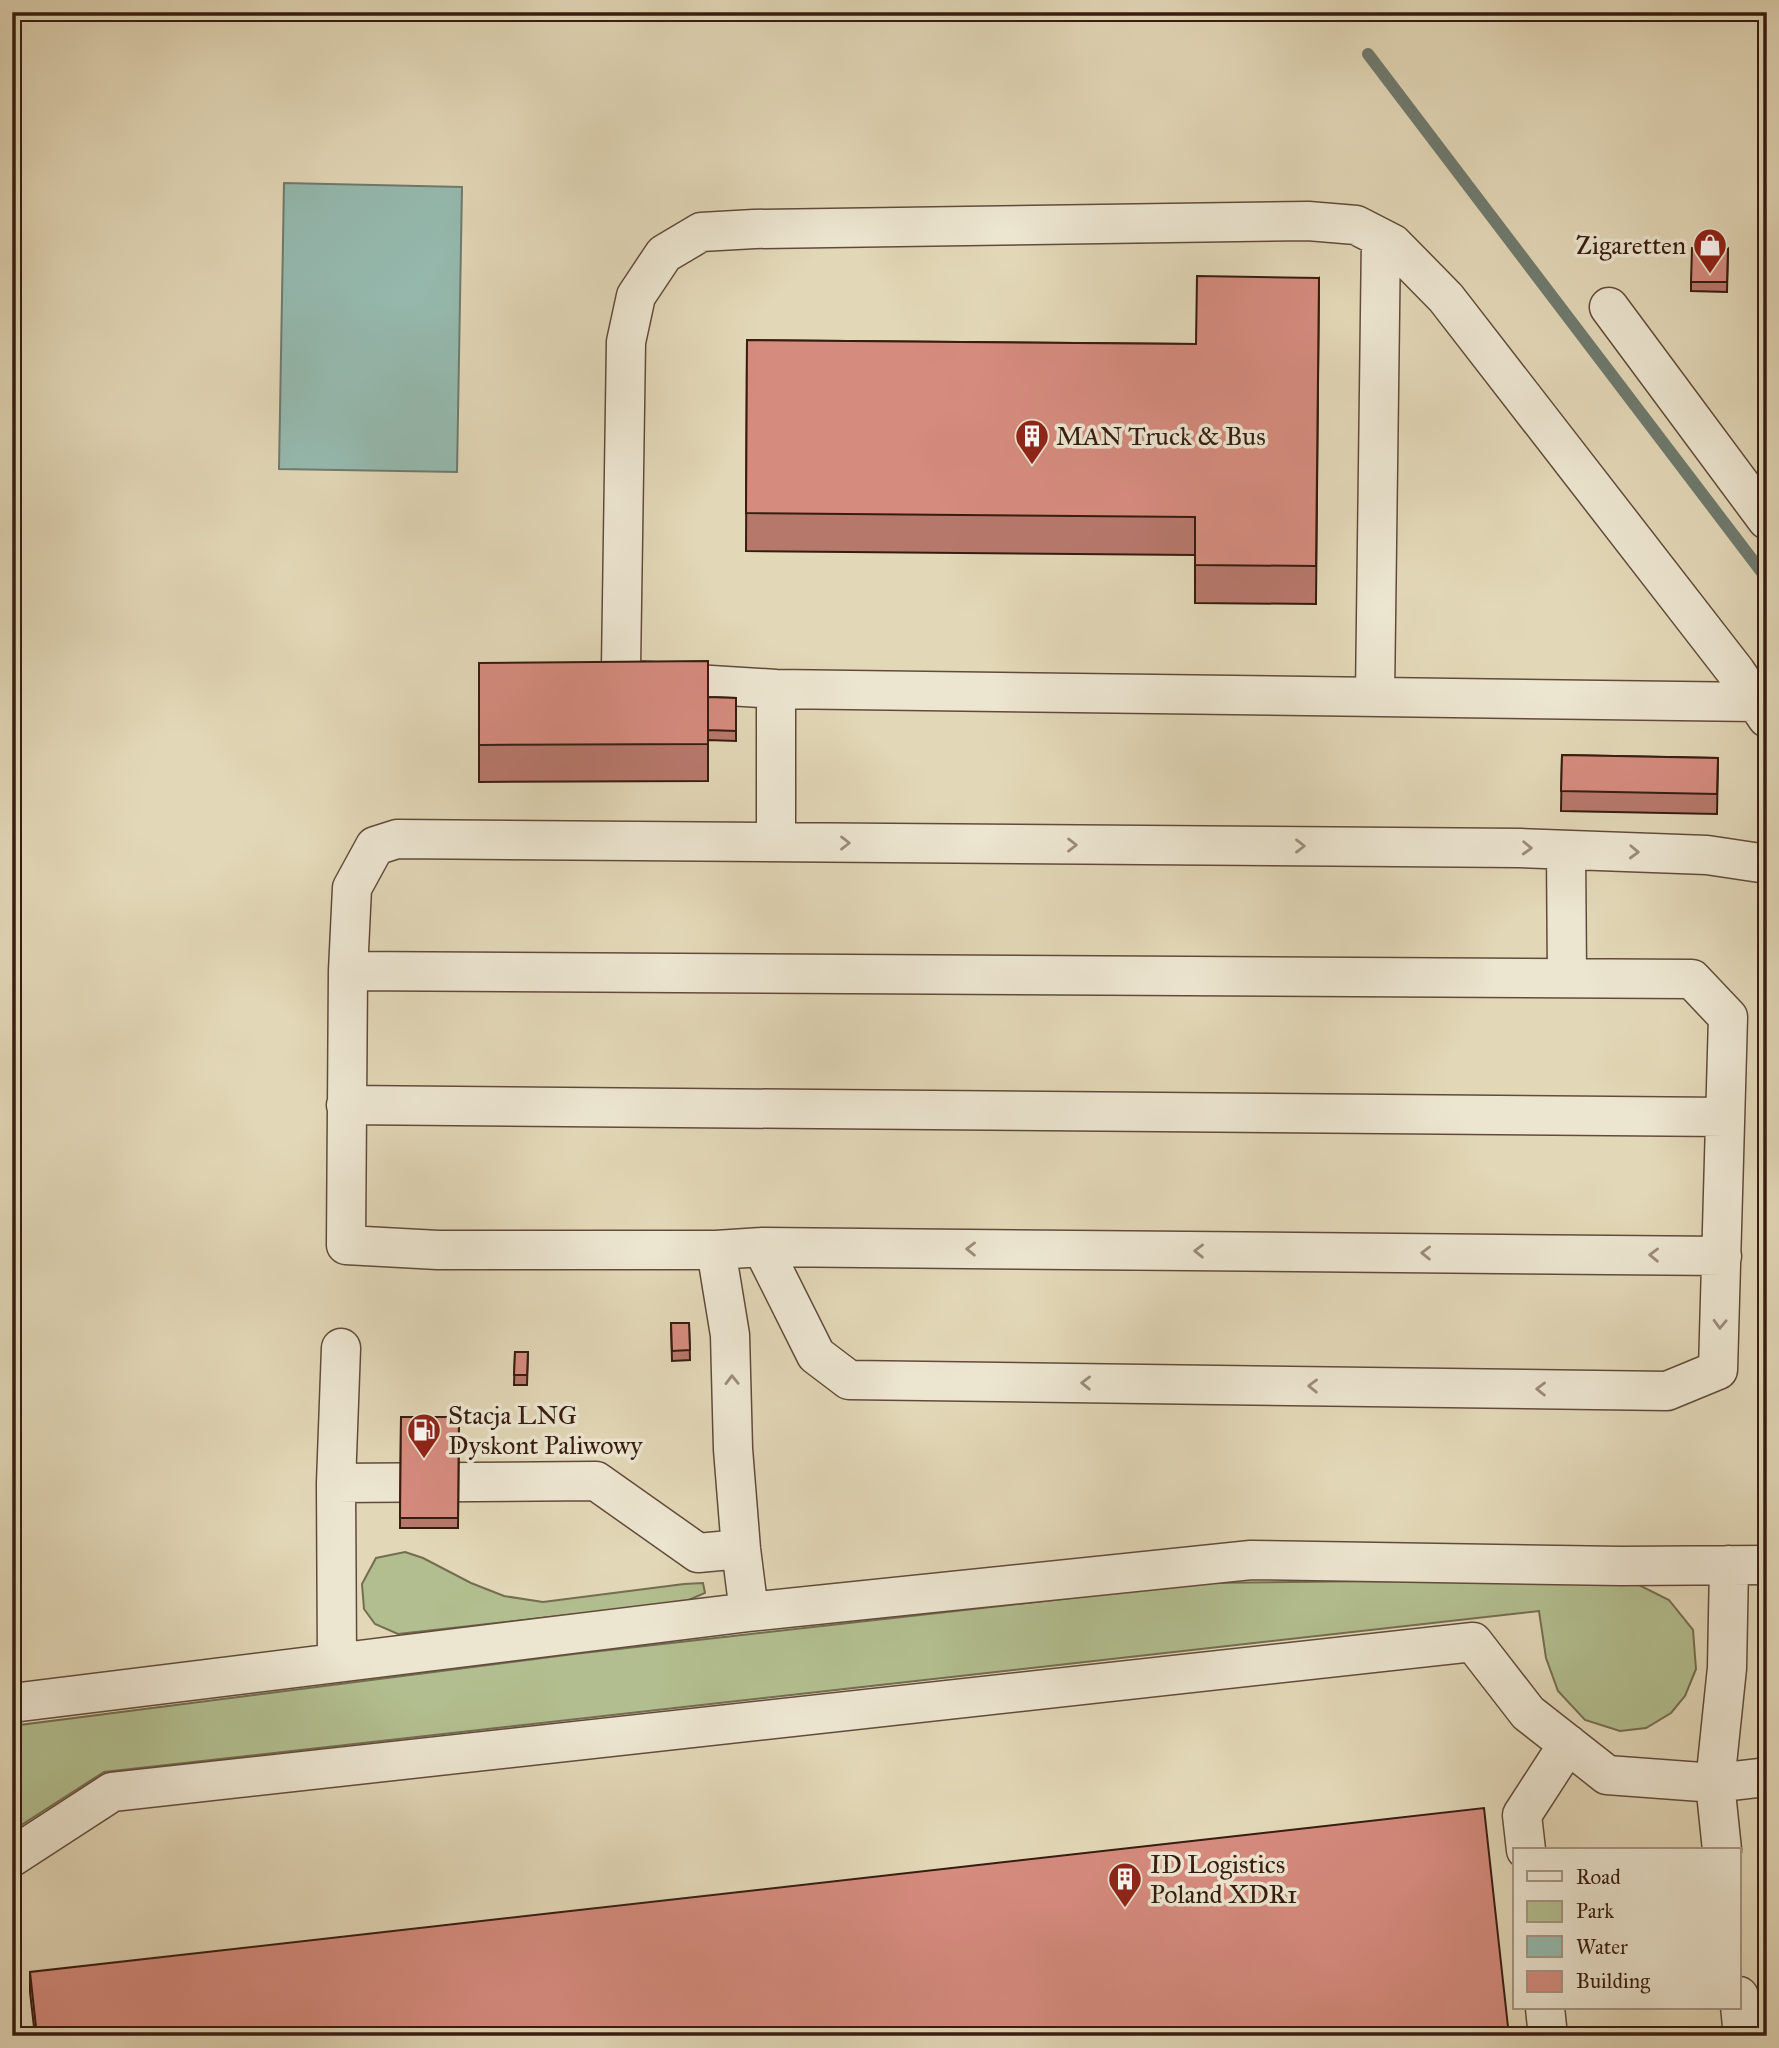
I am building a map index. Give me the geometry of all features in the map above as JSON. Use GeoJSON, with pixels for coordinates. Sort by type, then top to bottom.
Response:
{"type":"FeatureCollection","features":[{"type":"Feature","properties":{"kind":"street"},"geometry":{"type":"LineString","coordinates":[[1308,221],[1356,225],[1393,244],[1446,298],[1736,672],[1761,710],[1375,696],[776,689],[631,680],[621,667],[626,342],[636,296],[664,254],[701,232],[1308,221]]}},
{"type":"Feature","properties":{"kind":"street"},"geometry":{"type":"LineString","coordinates":[[1375,696],[1381,237]]}},
{"type":"Feature","properties":{"kind":"street"},"geometry":{"type":"LineString","coordinates":[[1609,307],[1767,520]]}},
{"type":"Feature","properties":{"kind":"street"},"geometry":{"type":"LineString","coordinates":[[776,689],[776,842]]}},
{"type":"Feature","properties":{"kind":"street"},"geometry":{"type":"LineString","coordinates":[[1722,1256],[762,1247],[716,1250],[438,1250],[346,1245],[348,971],[352,888],[374,846],[397,839],[1493,848],[1707,855],[1767,863]]}},
{"type":"Feature","properties":{"kind":"street"},"geometry":{"type":"LineString","coordinates":[[1566,850],[1567,978]]}},
{"type":"Feature","properties":{"kind":"street"},"geometry":{"type":"LineString","coordinates":[[348,971],[1692,978],[1728,1017],[1718,1370],[1667,1391],[849,1380],[816,1355],[762,1247]]}},
{"type":"Feature","properties":{"kind":"street"},"geometry":{"type":"LineString","coordinates":[[346,1105],[1725,1117]]}},
{"type":"Feature","properties":{"kind":"street"},"geometry":{"type":"LineString","coordinates":[[716,1250],[730,1335],[733,1449],[748,1612]]}},
{"type":"Feature","properties":{"kind":"street"},"geometry":{"type":"LineString","coordinates":[[337,1663],[336,1483],[341,1348]]}},
{"type":"Feature","properties":{"kind":"street"},"geometry":{"type":"LineString","coordinates":[[336,1483],[596,1481],[698,1553],[741,1549]]}},
{"type":"Feature","properties":{"kind":"street"},"geometry":{"type":"LineString","coordinates":[[12,1703],[748,1612],[1251,1560],[1620,1566],[1767,1565]]}},
{"type":"Feature","properties":{"kind":"street"},"geometry":{"type":"LineString","coordinates":[[1722,1848],[1714,1783],[1727,1668],[1729,1565]]}},
{"type":"Feature","properties":{"kind":"street"},"geometry":{"type":"LineString","coordinates":[[12,1857],[112,1792],[1473,1642],[1528,1713],[1607,1775],[1714,1783],[1767,1777]]}},
{"type":"Feature","properties":{"kind":"street"},"geometry":{"type":"LineString","coordinates":[[1526,1848],[1522,1815],[1568,1744]]}},
{"type":"Feature","properties":{"kind":"street"},"geometry":{"type":"LineString","coordinates":[[1740,2006],[1743,2036]]}},
{"type":"Feature","properties":{"kind":"street"},"geometry":{"type":"LineString","coordinates":[[1545,2010],[1548,2036]]}},
{"type":"Feature","properties":{"kind":"green space"},"geometry":{"type":"Polygon","coordinates":[[[405,1552],[504,1596],[543,1602],[684,1584],[703,1583],[705,1593],[684,1602],[398,1634],[375,1624],[364,1609],[362,1584],[376,1558],[405,1552]]]}},
{"type":"Feature","properties":{"kind":"green space"},"geometry":{"type":"Polygon","coordinates":[[[1377,1581],[1637,1584],[1669,1600],[1693,1630],[1696,1669],[1685,1696],[1671,1713],[1646,1728],[1620,1731],[1585,1720],[1558,1691],[1546,1658],[1539,1611],[104,1772],[12,1831],[12,1726],[574,1654],[1204,1583],[1377,1581]]]}},
{"type":"Feature","properties":{"kind":"water"},"geometry":{"type":"Polygon","coordinates":[[[284,183],[462,187],[457,472],[279,469],[284,183]]]}},
{"type":"Feature","properties":{"kind":"building"},"geometry":{"type":"Polygon","coordinates":[[[1766,243],[1767,298],[1765,298],[1766,243]]]}},
{"type":"Feature","properties":{"kind":"building","name":"Zigaretten"},"geometry":{"type":"Polygon","coordinates":[[[1692,248],[1728,249],[1727,282],[1691,282],[1692,248]]]}},
{"type":"Feature","properties":{"kind":"building","name":"MAN Truck & Bus"},"geometry":{"type":"Polygon","coordinates":[[[1197,276],[1319,278],[1316,566],[1195,565],[1195,517],[746,513],[747,340],[1196,344],[1197,276]]]}},
{"type":"Feature","properties":{"kind":"building"},"geometry":{"type":"Polygon","coordinates":[[[708,661],[708,744],[479,745],[479,663],[708,661]]]}},
{"type":"Feature","properties":{"kind":"building"},"geometry":{"type":"Polygon","coordinates":[[[708,697],[736,698],[736,731],[708,730],[708,697]]]}},
{"type":"Feature","properties":{"kind":"building"},"geometry":{"type":"Polygon","coordinates":[[[1562,755],[1718,758],[1717,794],[1561,791],[1562,755]]]}},
{"type":"Feature","properties":{"kind":"building"},"geometry":{"type":"Polygon","coordinates":[[[671,1323],[689,1323],[690,1350],[672,1351],[671,1323]]]}},
{"type":"Feature","properties":{"kind":"building"},"geometry":{"type":"Polygon","coordinates":[[[515,1352],[528,1352],[527,1375],[514,1375],[515,1352]]]}},
{"type":"Feature","properties":{"kind":"building"},"geometry":{"type":"Polygon","coordinates":[[[401,1417],[459,1417],[458,1518],[400,1518],[401,1417]]]}},
{"type":"Feature","properties":{"kind":"building","name":"ID Logistics Poland XDR1"},"geometry":{"type":"Polygon","coordinates":[[[1484,1808],[1509,2036],[37,2036],[30,1972],[1484,1808]]]}},
{"type":"Feature","properties":{"kind":"waterway"},"geometry":{"type":"LineString","coordinates":[[1368,54],[1767,579]]}},
{"type":"Feature","properties":{"kind":"place","name":"Zigaretten"},"geometry":{"type":"Point","coordinates":[1710,275]}},
{"type":"Feature","properties":{"kind":"place","name":"MAN Truck & Bus"},"geometry":{"type":"Point","coordinates":[1032,466]}},
{"type":"Feature","properties":{"kind":"place","name":"Stacja LNG Dyskont Paliwowy"},"geometry":{"type":"Point","coordinates":[424,1460]}},
{"type":"Feature","properties":{"kind":"place","name":"ID Logistics Poland XDR1"},"geometry":{"type":"Point","coordinates":[1125,1909]}}]}
